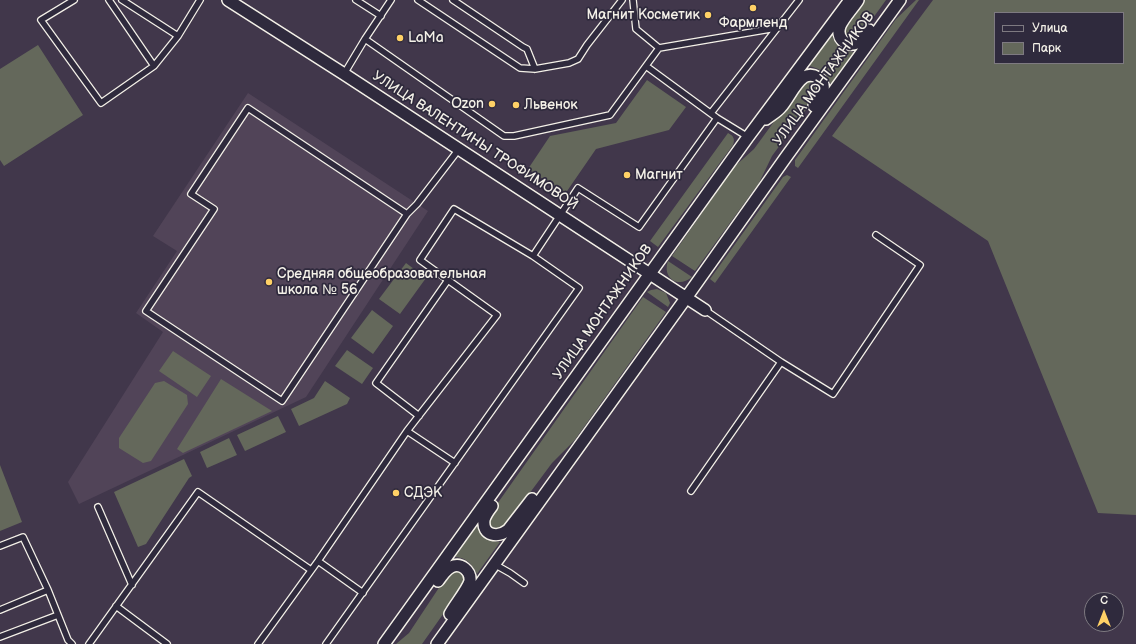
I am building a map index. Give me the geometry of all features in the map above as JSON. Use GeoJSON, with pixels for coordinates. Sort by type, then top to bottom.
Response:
{"type":"FeatureCollection","features":[{"type":"Feature","properties":{"kind":"street","name":"УЛИЦА ВАЛЕНТИНЫ ТРОФИМОВОЙ"},"geometry":{"type":"LineString","coordinates":[[228,0],[560,214],[705,310]]}},
{"type":"Feature","properties":{"kind":"street","name":"УЛИЦА МОНТАЖНИКОВ"},"geometry":{"type":"LineString","coordinates":[[384,644],[748,137],[850,0]]}},
{"type":"Feature","properties":{"kind":"street"},"geometry":{"type":"LineString","coordinates":[[858,0],[840,25],[840,36],[842,40],[850,45],[861,40],[893,0]]}},
{"type":"Feature","properties":{"kind":"street","name":"УЛИЦА МОНТАЖНИКОВ"},"geometry":{"type":"LineString","coordinates":[[437,644],[900,0]]}},
{"type":"Feature","properties":{"kind":"street"},"geometry":{"type":"LineString","coordinates":[[757,125],[780,109],[799,82],[805,77],[816,76],[820,79],[824,87],[822,94],[794,134],[786,157]]}},
{"type":"Feature","properties":{"kind":"street"},"geometry":{"type":"LineString","coordinates":[[520,455],[510,479],[486,514],[484,526],[486,531],[491,534],[504,534],[544,484],[569,460]]}},
{"type":"Feature","properties":{"kind":"street"},"geometry":{"type":"LineString","coordinates":[[394,631],[412,617],[450,567],[462,566],[469,575],[470,580],[468,586],[438,631],[433,644]]}},
{"type":"Feature","properties":{"kind":"lane"},"geometry":{"type":"LineString","coordinates":[[74,0],[41,20],[101,102],[154,66],[178,36],[200,0]]}},
{"type":"Feature","properties":{"kind":"lane"},"geometry":{"type":"LineString","coordinates":[[109,0],[154,66]]}},
{"type":"Feature","properties":{"kind":"lane"},"geometry":{"type":"LineString","coordinates":[[122,0],[178,36]]}},
{"type":"Feature","properties":{"kind":"lane"},"geometry":{"type":"LineString","coordinates":[[356,0],[381,16]]}},
{"type":"Feature","properties":{"kind":"lane"},"geometry":{"type":"LineString","coordinates":[[344,74],[391,0]]}},
{"type":"Feature","properties":{"kind":"lane"},"geometry":{"type":"LineString","coordinates":[[418,0],[520,68],[534,70],[569,63],[578,59],[622,0]]}},
{"type":"Feature","properties":{"kind":"lane"},"geometry":{"type":"LineString","coordinates":[[453,0],[527,49],[534,70]]}},
{"type":"Feature","properties":{"kind":"lane"},"geometry":{"type":"LineString","coordinates":[[633,0],[636,29],[659,48]]}},
{"type":"Feature","properties":{"kind":"lane"},"geometry":{"type":"LineString","coordinates":[[711,113],[799,0]]}},
{"type":"Feature","properties":{"kind":"lane"},"geometry":{"type":"LineString","coordinates":[[365,39],[504,136],[514,136],[610,115],[659,48],[776,28]]}},
{"type":"Feature","properties":{"kind":"lane"},"geometry":{"type":"LineString","coordinates":[[646,66],[718,118],[748,137]]}},
{"type":"Feature","properties":{"kind":"lane"},"geometry":{"type":"LineString","coordinates":[[407,214],[248,108],[191,194],[214,209],[146,311],[282,401],[407,214],[417,204],[459,149]]}},
{"type":"Feature","properties":{"kind":"lane"},"geometry":{"type":"LineString","coordinates":[[533,256],[578,188],[639,227],[718,118]]}},
{"type":"Feature","properties":{"kind":"lane"},"geometry":{"type":"LineString","coordinates":[[258,644],[318,561],[407,431],[497,315],[420,260],[454,209],[533,256],[579,288],[326,644]]}},
{"type":"Feature","properties":{"kind":"lane"},"geometry":{"type":"LineString","coordinates":[[705,310],[781,362],[833,394],[920,265],[876,235]]}},
{"type":"Feature","properties":{"kind":"lane"},"geometry":{"type":"LineString","coordinates":[[419,416],[376,383],[448,280]]}},
{"type":"Feature","properties":{"kind":"lane"},"geometry":{"type":"LineString","coordinates":[[690,491],[781,362]]}},
{"type":"Feature","properties":{"kind":"lane"},"geometry":{"type":"LineString","coordinates":[[407,431],[455,463]]}},
{"type":"Feature","properties":{"kind":"lane"},"geometry":{"type":"LineString","coordinates":[[89,644],[198,492],[311,570]]}},
{"type":"Feature","properties":{"kind":"lane"},"geometry":{"type":"LineString","coordinates":[[98,507],[132,585]]}},
{"type":"Feature","properties":{"kind":"lane"},"geometry":{"type":"LineString","coordinates":[[0,546],[23,537],[48,590],[68,640],[72,644]]}},
{"type":"Feature","properties":{"kind":"lane"},"geometry":{"type":"LineString","coordinates":[[318,561],[363,592]]}},
{"type":"Feature","properties":{"kind":"lane"},"geometry":{"type":"LineString","coordinates":[[494,564],[524,583]]}},
{"type":"Feature","properties":{"kind":"lane"},"geometry":{"type":"LineString","coordinates":[[0,610],[48,590]]}},
{"type":"Feature","properties":{"kind":"lane"},"geometry":{"type":"LineString","coordinates":[[116,606],[167,644]]}},
{"type":"Feature","properties":{"kind":"lane"},"geometry":{"type":"LineString","coordinates":[[0,637],[58,615]]}},
{"type":"Feature","properties":{"kind":"shaded area","name":"Средняя общеобразовательная школа № 56"},"geometry":{"type":"Polygon","coordinates":[[[248,93],[428,211],[306,397],[79,504],[68,482],[163,332],[136,313],[177,251],[153,236],[248,93]]]}},
{"type":"Feature","properties":{"kind":"green space"},"geometry":{"type":"Polygon","coordinates":[[[863,0],[886,0],[860,36],[851,41],[844,35],[845,24],[863,0]]]}},
{"type":"Feature","properties":{"kind":"green space"},"geometry":{"type":"Polygon","coordinates":[[[916,0],[919,0],[798,168],[795,166],[795,160],[896,19],[916,0]]]}},
{"type":"Feature","properties":{"kind":"green space"},"geometry":{"type":"Polygon","coordinates":[[[933,0],[1136,0],[1136,515],[1098,513],[988,241],[832,136],[933,0]]]}},
{"type":"Feature","properties":{"kind":"green space"},"geometry":{"type":"Polygon","coordinates":[[[832,35],[835,43],[840,48],[846,51],[854,52],[831,84],[823,72],[809,66],[832,35]]]}},
{"type":"Feature","properties":{"kind":"green space"},"geometry":{"type":"Polygon","coordinates":[[[38,45],[83,115],[4,166],[0,160],[0,69],[38,45]]]}},
{"type":"Feature","properties":{"kind":"green space"},"geometry":{"type":"Polygon","coordinates":[[[647,80],[686,107],[669,130],[596,149],[565,194],[528,169],[550,136],[616,123],[647,80]]]}},
{"type":"Feature","properties":{"kind":"green space"},"geometry":{"type":"Polygon","coordinates":[[[808,80],[818,83],[819,92],[772,156],[759,183],[695,271],[672,256],[734,167],[754,149],[803,82],[808,80]]]}},
{"type":"Feature","properties":{"kind":"green space"},"geometry":{"type":"Polygon","coordinates":[[[728,133],[734,138],[733,145],[658,247],[650,241],[728,133]]]}},
{"type":"Feature","properties":{"kind":"green space"},"geometry":{"type":"Polygon","coordinates":[[[787,175],[791,177],[715,283],[710,279],[783,177],[787,175]]]}},
{"type":"Feature","properties":{"kind":"green space"},"geometry":{"type":"Polygon","coordinates":[[[668,261],[692,277],[682,282],[672,280],[667,272],[668,261]]]}},
{"type":"Feature","properties":{"kind":"green space"},"geometry":{"type":"Polygon","coordinates":[[[406,263],[426,278],[400,314],[379,299],[406,263]]]}},
{"type":"Feature","properties":{"kind":"green space"},"geometry":{"type":"Polygon","coordinates":[[[657,289],[666,293],[670,303],[668,307],[647,292],[657,289]]]}},
{"type":"Feature","properties":{"kind":"green space"},"geometry":{"type":"Polygon","coordinates":[[[643,297],[666,312],[574,441],[552,463],[506,525],[502,529],[492,527],[489,520],[490,514],[643,297]]]}},
{"type":"Feature","properties":{"kind":"green space"},"geometry":{"type":"Polygon","coordinates":[[[372,310],[393,326],[373,354],[351,338],[372,310]]]}},
{"type":"Feature","properties":{"kind":"green space"},"geometry":{"type":"Polygon","coordinates":[[[347,350],[373,368],[362,384],[335,366],[347,350]]]}},
{"type":"Feature","properties":{"kind":"green space"},"geometry":{"type":"Polygon","coordinates":[[[173,351],[211,376],[197,397],[159,371],[173,351]]]}},
{"type":"Feature","properties":{"kind":"green space"},"geometry":{"type":"Polygon","coordinates":[[[221,379],[272,411],[183,453],[177,449],[221,379]]]}},
{"type":"Feature","properties":{"kind":"green space"},"geometry":{"type":"Polygon","coordinates":[[[164,381],[187,395],[188,404],[151,461],[143,463],[119,448],[119,438],[155,383],[164,381]]]}},
{"type":"Feature","properties":{"kind":"green space"},"geometry":{"type":"Polygon","coordinates":[[[325,381],[350,398],[347,404],[299,426],[291,409],[314,398],[325,381]]]}},
{"type":"Feature","properties":{"kind":"green space"},"geometry":{"type":"Polygon","coordinates":[[[278,416],[286,432],[245,451],[237,435],[278,416]]]}},
{"type":"Feature","properties":{"kind":"green space"},"geometry":{"type":"Polygon","coordinates":[[[229,438],[237,455],[207,468],[200,452],[229,438]]]}},
{"type":"Feature","properties":{"kind":"green space"},"geometry":{"type":"Polygon","coordinates":[[[184,459],[192,476],[189,478],[146,544],[138,547],[114,492],[184,459]]]}},
{"type":"Feature","properties":{"kind":"green space"},"geometry":{"type":"Polygon","coordinates":[[[0,465],[22,522],[0,531],[0,465]]]}},
{"type":"Feature","properties":{"kind":"green space"},"geometry":{"type":"Polygon","coordinates":[[[476,526],[486,537],[500,542],[477,574],[468,562],[455,557],[476,526]]]}},
{"type":"Feature","properties":{"kind":"green space"},"geometry":{"type":"Polygon","coordinates":[[[453,570],[462,571],[466,578],[465,583],[422,644],[396,644],[409,633],[448,574],[453,570]]]}},
{"type":"Feature","properties":{"kind":"place","name":"Фармленд"},"geometry":{"type":"Point","coordinates":[753,8]}},
{"type":"Feature","properties":{"kind":"place","name":"Магнит Косметик"},"geometry":{"type":"Point","coordinates":[708,15]}},
{"type":"Feature","properties":{"kind":"place","name":"LaMa"},"geometry":{"type":"Point","coordinates":[400,38]}},
{"type":"Feature","properties":{"kind":"place","name":"Ozon"},"geometry":{"type":"Point","coordinates":[492,104]}},
{"type":"Feature","properties":{"kind":"place","name":"Львенок"},"geometry":{"type":"Point","coordinates":[516,105]}},
{"type":"Feature","properties":{"kind":"place","name":"Магнит"},"geometry":{"type":"Point","coordinates":[627,175]}},
{"type":"Feature","properties":{"kind":"place","name":"Средняя общеобразовательная школа № 56"},"geometry":{"type":"Point","coordinates":[269,282]}},
{"type":"Feature","properties":{"kind":"place","name":"СДЭК"},"geometry":{"type":"Point","coordinates":[396,493]}}]}
